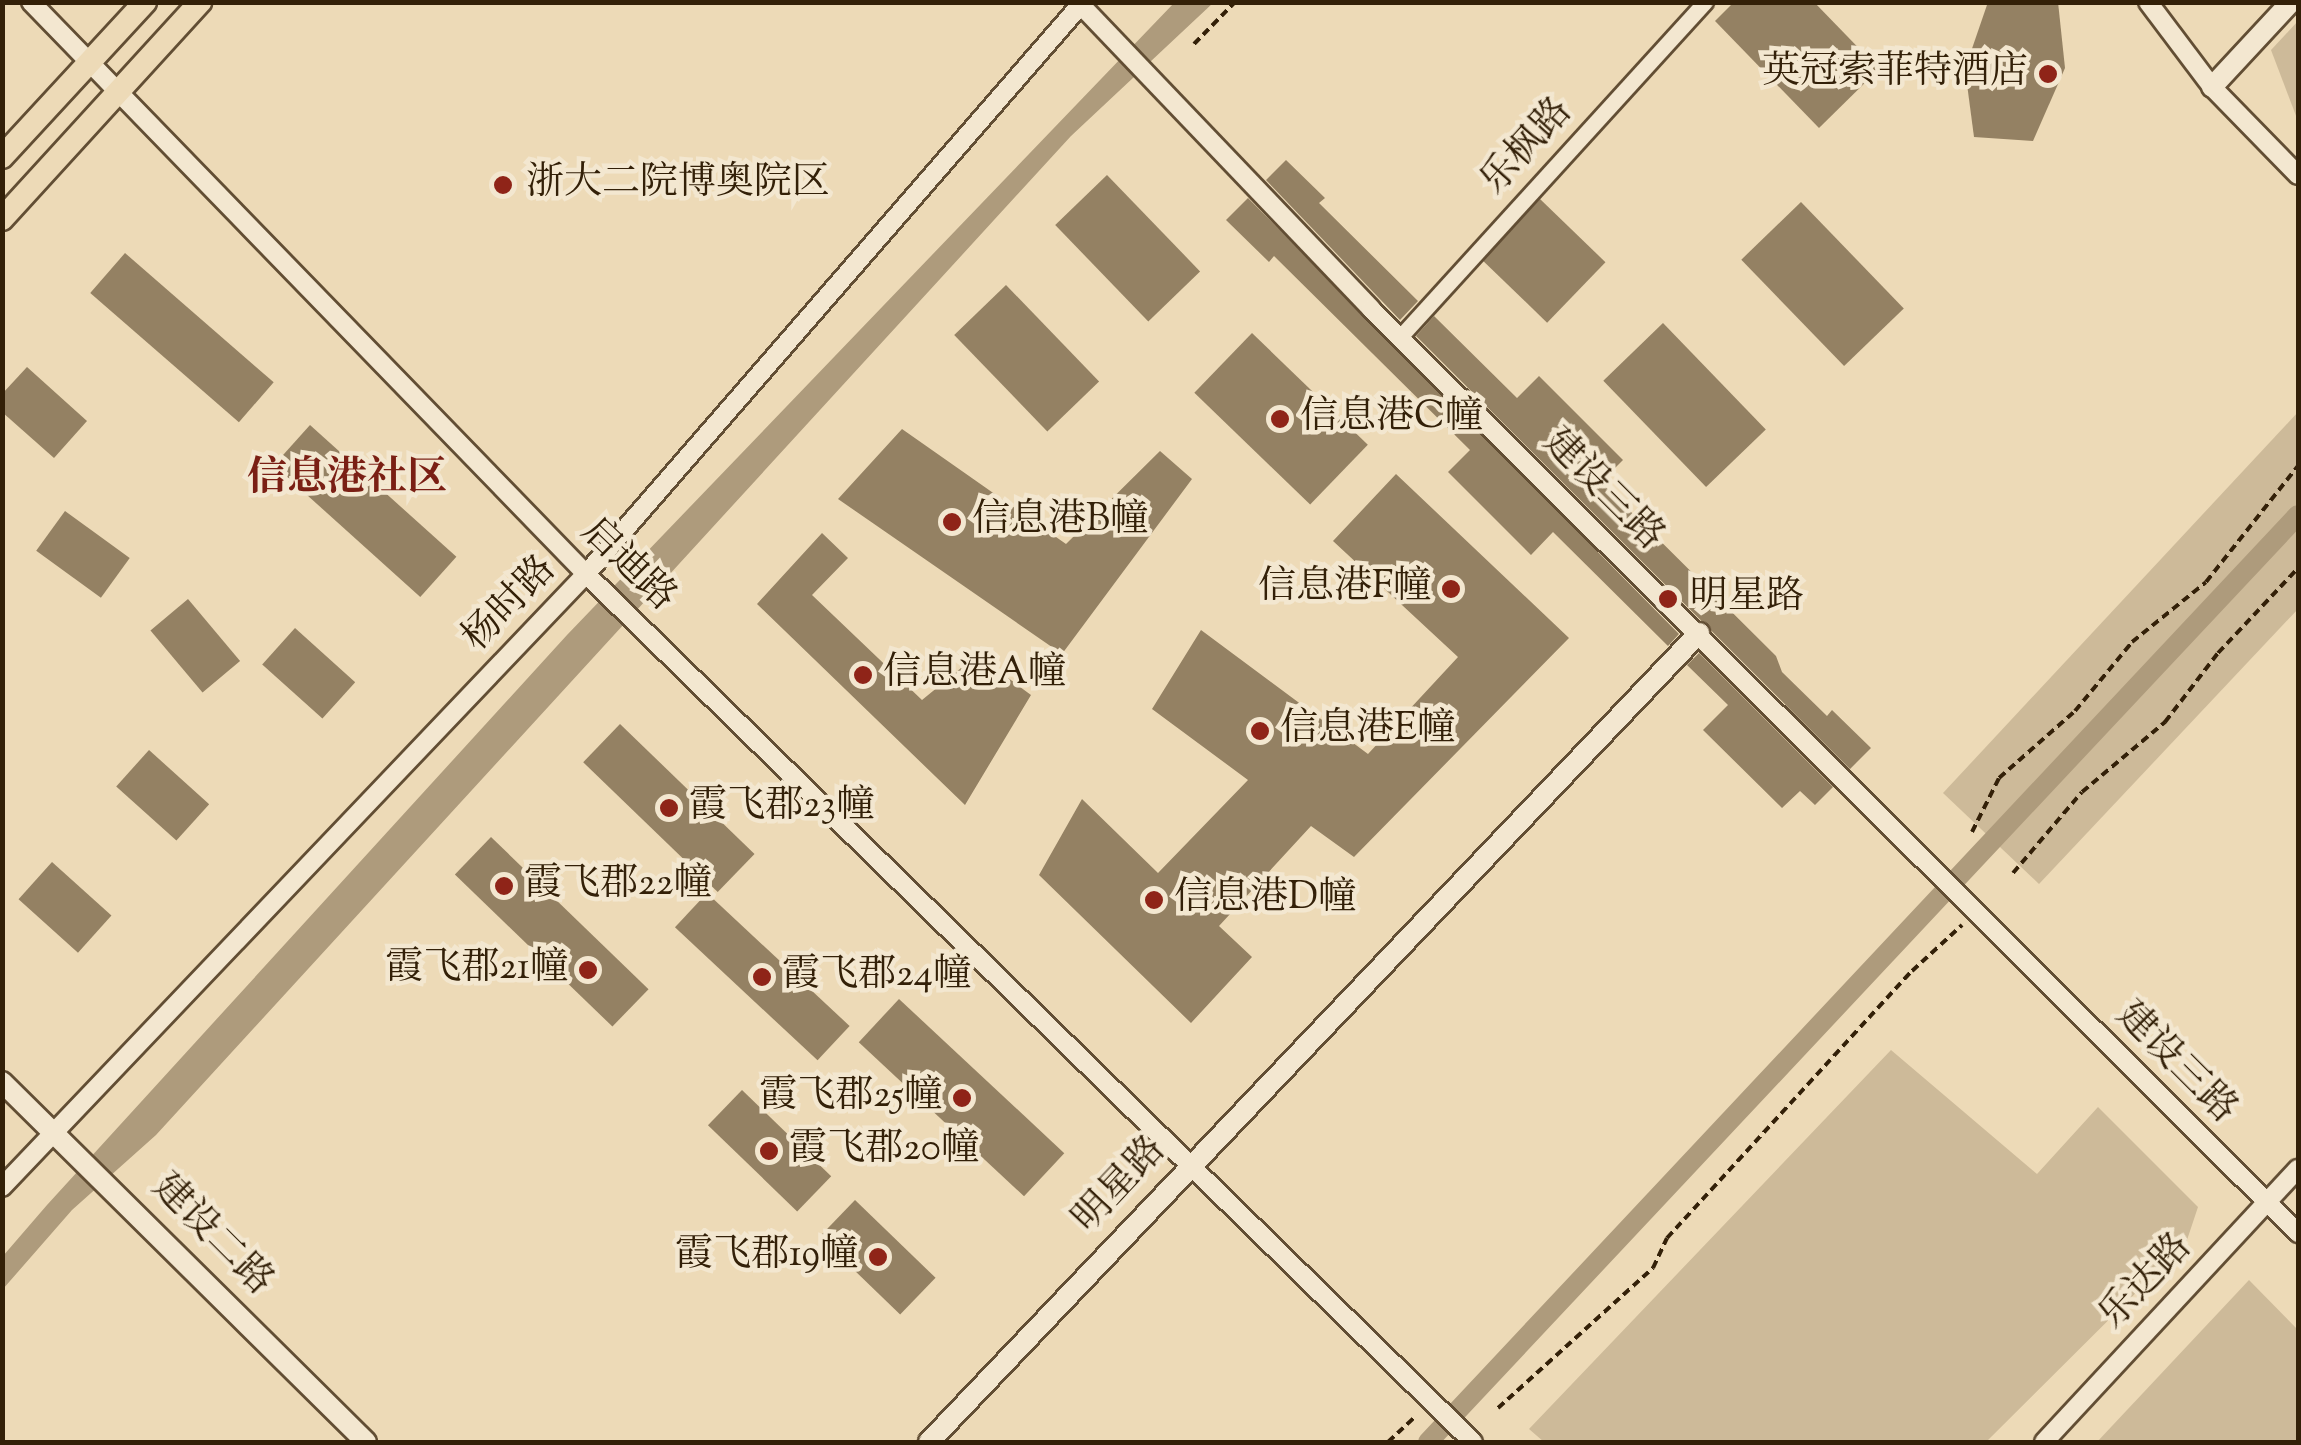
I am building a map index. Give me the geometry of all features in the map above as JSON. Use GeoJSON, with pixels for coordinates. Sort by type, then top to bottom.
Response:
{"type":"FeatureCollection","features":[{"type":"Feature","properties":{"kind":"main road"},"geometry":{"type":"LineString","coordinates":[[2,157],[145,2]]}},
{"type":"Feature","properties":{"kind":"main road"},"geometry":{"type":"LineString","coordinates":[[2,219],[200,2]]}},
{"type":"Feature","properties":{"kind":"main road"},"geometry":{"type":"LineString","coordinates":[[2212,88],[2290,2]]}},
{"type":"Feature","properties":{"kind":"main road","name":"明星路"},"geometry":{"type":"LineString","coordinates":[[929,1442],[1699,633]]}},
{"type":"Feature","properties":{"kind":"main road","name":"建设二路"},"geometry":{"type":"LineString","coordinates":[[2,1082],[110,1184],[366,1442]]}},
{"type":"Feature","properties":{"kind":"street","name":"启迪路"},"geometry":{"type":"LineString","coordinates":[[31,2],[601,589],[1470,1439]]}},
{"type":"Feature","properties":{"kind":"street","name":"乐枫路"},"geometry":{"type":"LineString","coordinates":[[1400,337],[1705,2]]}},
{"type":"Feature","properties":{"kind":"street"},"geometry":{"type":"LineString","coordinates":[[2148,2],[2212,88],[2298,175]]}},
{"type":"Feature","properties":{"kind":"street","name":"建设三路"},"geometry":{"type":"LineString","coordinates":[[1081,3],[1400,337],[2298,1232]]}},
{"type":"Feature","properties":{"kind":"street","name":"杨时路"},"geometry":{"type":"LineString","coordinates":[[2,1187],[586,574],[1081,3]]}},
{"type":"Feature","properties":{"kind":"street","name":"乐达路"},"geometry":{"type":"LineString","coordinates":[[2044,1442],[2298,1169]]}},
{"type":"Feature","properties":{"kind":"path"},"geometry":{"type":"LineString","coordinates":[[1194,44],[1235,2]]}},
{"type":"Feature","properties":{"kind":"path"},"geometry":{"type":"LineString","coordinates":[[1972,832],[2000,778],[2075,711],[2132,642],[2206,582],[2298,466]]}},
{"type":"Feature","properties":{"kind":"path"},"geometry":{"type":"LineString","coordinates":[[2013,874],[2082,792],[2165,722],[2218,654],[2298,568]]}},
{"type":"Feature","properties":{"kind":"path"},"geometry":{"type":"LineString","coordinates":[[1498,1408],[1653,1268],[1667,1238],[1741,1165],[1912,971],[1962,925]]}},
{"type":"Feature","properties":{"kind":"path"},"geometry":{"type":"LineString","coordinates":[[1388,1442],[1414,1418]]}},
{"type":"Feature","properties":{"kind":"shaded area"},"geometry":{"type":"Polygon","coordinates":[[[1174,3],[1213,3],[1071,136],[156,1135],[72,1210],[3,1289],[3,1256],[47,1205],[567,635],[1174,3]]]}},
{"type":"Feature","properties":{"kind":"shaded area"},"geometry":{"type":"Polygon","coordinates":[[[2298,21],[2298,121],[2271,50],[2298,21]]]}},
{"type":"Feature","properties":{"kind":"shaded area"},"geometry":{"type":"Polygon","coordinates":[[[2298,412],[2298,609],[2039,884],[1943,793],[2298,412]]]}},
{"type":"Feature","properties":{"kind":"shaded area"},"geometry":{"type":"Polygon","coordinates":[[[1891,1050],[2037,1174],[2098,1107],[2198,1207],[2186,1243],[1986,1442],[1544,1442],[1529,1429],[1891,1050]]]}},
{"type":"Feature","properties":{"kind":"shaded area"},"geometry":{"type":"Polygon","coordinates":[[[2249,1280],[2298,1330],[2298,1442],[2097,1442],[2249,1280]]]}},
{"type":"Feature","properties":{"kind":"building"},"geometry":{"type":"Polygon","coordinates":[[[1734,2],[1814,2],[1879,69],[1819,128],[1715,21],[1734,2]]]}},
{"type":"Feature","properties":{"kind":"building"},"geometry":{"type":"Polygon","coordinates":[[[1988,2],[2058,2],[2065,68],[2033,141],[1974,137],[1965,69],[1988,2]]]}},
{"type":"Feature","properties":{"kind":"building"},"geometry":{"type":"Polygon","coordinates":[[[1286,160],[1325,198],[1319,203],[1418,301],[1400,320],[1266,180],[1286,160]]]}},
{"type":"Feature","properties":{"kind":"building"},"geometry":{"type":"Polygon","coordinates":[[[1107,175],[1200,271],[1148,321],[1055,225],[1107,175]]]}},
{"type":"Feature","properties":{"kind":"building"},"geometry":{"type":"Polygon","coordinates":[[[1248,198],[1679,634],[1668,646],[1553,532],[1531,555],[1448,472],[1470,450],[1274,256],[1269,262],[1226,220],[1248,198]]]}},
{"type":"Feature","properties":{"kind":"building"},"geometry":{"type":"Polygon","coordinates":[[[1540,199],[1605,262],[1547,323],[1482,259],[1540,199]]]}},
{"type":"Feature","properties":{"kind":"building"},"geometry":{"type":"Polygon","coordinates":[[[1801,202],[1904,308],[1844,366],[1741,260],[1801,202]]]}},
{"type":"Feature","properties":{"kind":"building"},"geometry":{"type":"Polygon","coordinates":[[[125,253],[274,382],[239,422],[90,293],[125,253]]]}},
{"type":"Feature","properties":{"kind":"building"},"geometry":{"type":"Polygon","coordinates":[[[1006,285],[1099,381],[1047,431],[954,335],[1006,285]]]}},
{"type":"Feature","properties":{"kind":"building"},"geometry":{"type":"Polygon","coordinates":[[[1434,316],[1517,398],[1539,376],[1623,460],[1601,482],[1776,656],[1782,672],[1827,716],[1832,710],[1871,748],[1850,769],[1416,336],[1434,316]]]}},
{"type":"Feature","properties":{"kind":"building"},"geometry":{"type":"Polygon","coordinates":[[[1663,323],[1766,429],[1706,487],[1603,381],[1663,323]]]}},
{"type":"Feature","properties":{"kind":"building","name":"信息港C幢"},"geometry":{"type":"Polygon","coordinates":[[[1252,333],[1368,445],[1310,505],[1194,393],[1252,333]]]}},
{"type":"Feature","properties":{"kind":"building"},"geometry":{"type":"Polygon","coordinates":[[[27,367],[87,421],[54,458],[2,412],[2,394],[27,367]]]}},
{"type":"Feature","properties":{"kind":"building"},"geometry":{"type":"Polygon","coordinates":[[[310,425],[456,557],[420,597],[274,465],[310,425]]]}},
{"type":"Feature","properties":{"kind":"building","name":"信息港B幢"},"geometry":{"type":"Polygon","coordinates":[[[902,429],[1066,544],[1160,451],[1192,479],[1062,654],[838,499],[902,429]]]}},
{"type":"Feature","properties":{"kind":"building"},"geometry":{"type":"Polygon","coordinates":[[[1396,474],[1569,638],[1354,857],[1311,826],[1219,926],[1252,957],[1191,1023],[1039,875],[1082,799],[1158,873],[1248,780],[1152,709],[1201,630],[1368,754],[1458,657],[1333,541],[1396,474]]]}},
{"type":"Feature","properties":{"kind":"building"},"geometry":{"type":"Polygon","coordinates":[[[65,511],[130,558],[101,598],[36,551],[65,511]]]}},
{"type":"Feature","properties":{"kind":"building","name":"信息港A幢"},"geometry":{"type":"Polygon","coordinates":[[[822,533],[848,558],[812,595],[922,700],[977,655],[1031,695],[965,805],[757,604],[822,533]]]}},
{"type":"Feature","properties":{"kind":"building"},"geometry":{"type":"Polygon","coordinates":[[[188,599],[240,661],[203,693],[150,630],[188,599]]]}},
{"type":"Feature","properties":{"kind":"building"},"geometry":{"type":"Polygon","coordinates":[[[295,628],[355,682],[322,719],[262,664],[295,628]]]}},
{"type":"Feature","properties":{"kind":"building"},"geometry":{"type":"Polygon","coordinates":[[[1699,653],[1833,787],[1815,805],[1800,791],[1782,808],[1703,730],[1728,705],[1687,665],[1699,653]]]}},
{"type":"Feature","properties":{"kind":"building","name":"霞飞郡23幢"},"geometry":{"type":"Polygon","coordinates":[[[620,724],[755,854],[718,892],[583,762],[620,724]]]}},
{"type":"Feature","properties":{"kind":"building"},"geometry":{"type":"Polygon","coordinates":[[[149,750],[209,804],[176,841],[116,786],[149,750]]]}},
{"type":"Feature","properties":{"kind":"building"},"geometry":{"type":"Polygon","coordinates":[[[491,837],[649,989],[612,1027],[455,874],[491,837]]]}},
{"type":"Feature","properties":{"kind":"building"},"geometry":{"type":"Polygon","coordinates":[[[52,862],[111,916],[78,953],[19,899],[52,862]]]}},
{"type":"Feature","properties":{"kind":"building","name":"霞飞郡24幢"},"geometry":{"type":"Polygon","coordinates":[[[707,893],[850,1026],[818,1060],[675,927],[707,893]]]}},
{"type":"Feature","properties":{"kind":"building","name":"霞飞郡25幢"},"geometry":{"type":"Polygon","coordinates":[[[899,999],[1064,1153],[1024,1196],[859,1042],[899,999]]]}},
{"type":"Feature","properties":{"kind":"building","name":"霞飞郡20幢"},"geometry":{"type":"Polygon","coordinates":[[[742,1090],[831,1176],[797,1211],[708,1125],[742,1090]]]}},
{"type":"Feature","properties":{"kind":"building","name":"霞飞郡19幢"},"geometry":{"type":"Polygon","coordinates":[[[855,1200],[936,1278],[900,1314],[820,1237],[855,1200]]]}},
{"type":"Feature","properties":{"kind":"waterway"},"geometry":{"type":"LineString","coordinates":[[1428,1442],[2298,515]]}},
{"type":"Feature","properties":{"kind":"place","name":"英冠索菲特酒店"},"geometry":{"type":"Point","coordinates":[2048,74]}},
{"type":"Feature","properties":{"kind":"place","name":"浙大二院博奥院区"},"geometry":{"type":"Point","coordinates":[503,185]}},
{"type":"Feature","properties":{"kind":"place","name":"信息港C幢"},"geometry":{"type":"Point","coordinates":[1280,419]}},
{"type":"Feature","properties":{"kind":"place","name":"信息港B幢"},"geometry":{"type":"Point","coordinates":[952,522]}},
{"type":"Feature","properties":{"kind":"place","name":"信息港F幢"},"geometry":{"type":"Point","coordinates":[1451,589]}},
{"type":"Feature","properties":{"kind":"place","name":"明星路"},"geometry":{"type":"Point","coordinates":[1668,599]}},
{"type":"Feature","properties":{"kind":"place","name":"信息港A幢"},"geometry":{"type":"Point","coordinates":[863,675]}},
{"type":"Feature","properties":{"kind":"place","name":"信息港E幢"},"geometry":{"type":"Point","coordinates":[1260,731]}},
{"type":"Feature","properties":{"kind":"place","name":"霞飞郡23幢"},"geometry":{"type":"Point","coordinates":[669,808]}},
{"type":"Feature","properties":{"kind":"place","name":"霞飞郡22幢"},"geometry":{"type":"Point","coordinates":[504,886]}},
{"type":"Feature","properties":{"kind":"place","name":"信息港D幢"},"geometry":{"type":"Point","coordinates":[1154,900]}},
{"type":"Feature","properties":{"kind":"place","name":"霞飞郡21幢"},"geometry":{"type":"Point","coordinates":[588,970]}},
{"type":"Feature","properties":{"kind":"place","name":"霞飞郡24幢"},"geometry":{"type":"Point","coordinates":[762,977]}},
{"type":"Feature","properties":{"kind":"place","name":"霞飞郡25幢"},"geometry":{"type":"Point","coordinates":[962,1098]}},
{"type":"Feature","properties":{"kind":"place","name":"霞飞郡20幢"},"geometry":{"type":"Point","coordinates":[769,1151]}},
{"type":"Feature","properties":{"kind":"place","name":"霞飞郡19幢"},"geometry":{"type":"Point","coordinates":[878,1257]}},
{"type":"Feature","properties":{"kind":"district","name":"信息港社区"},"geometry":{"type":"Point","coordinates":[347,480]}}]}
